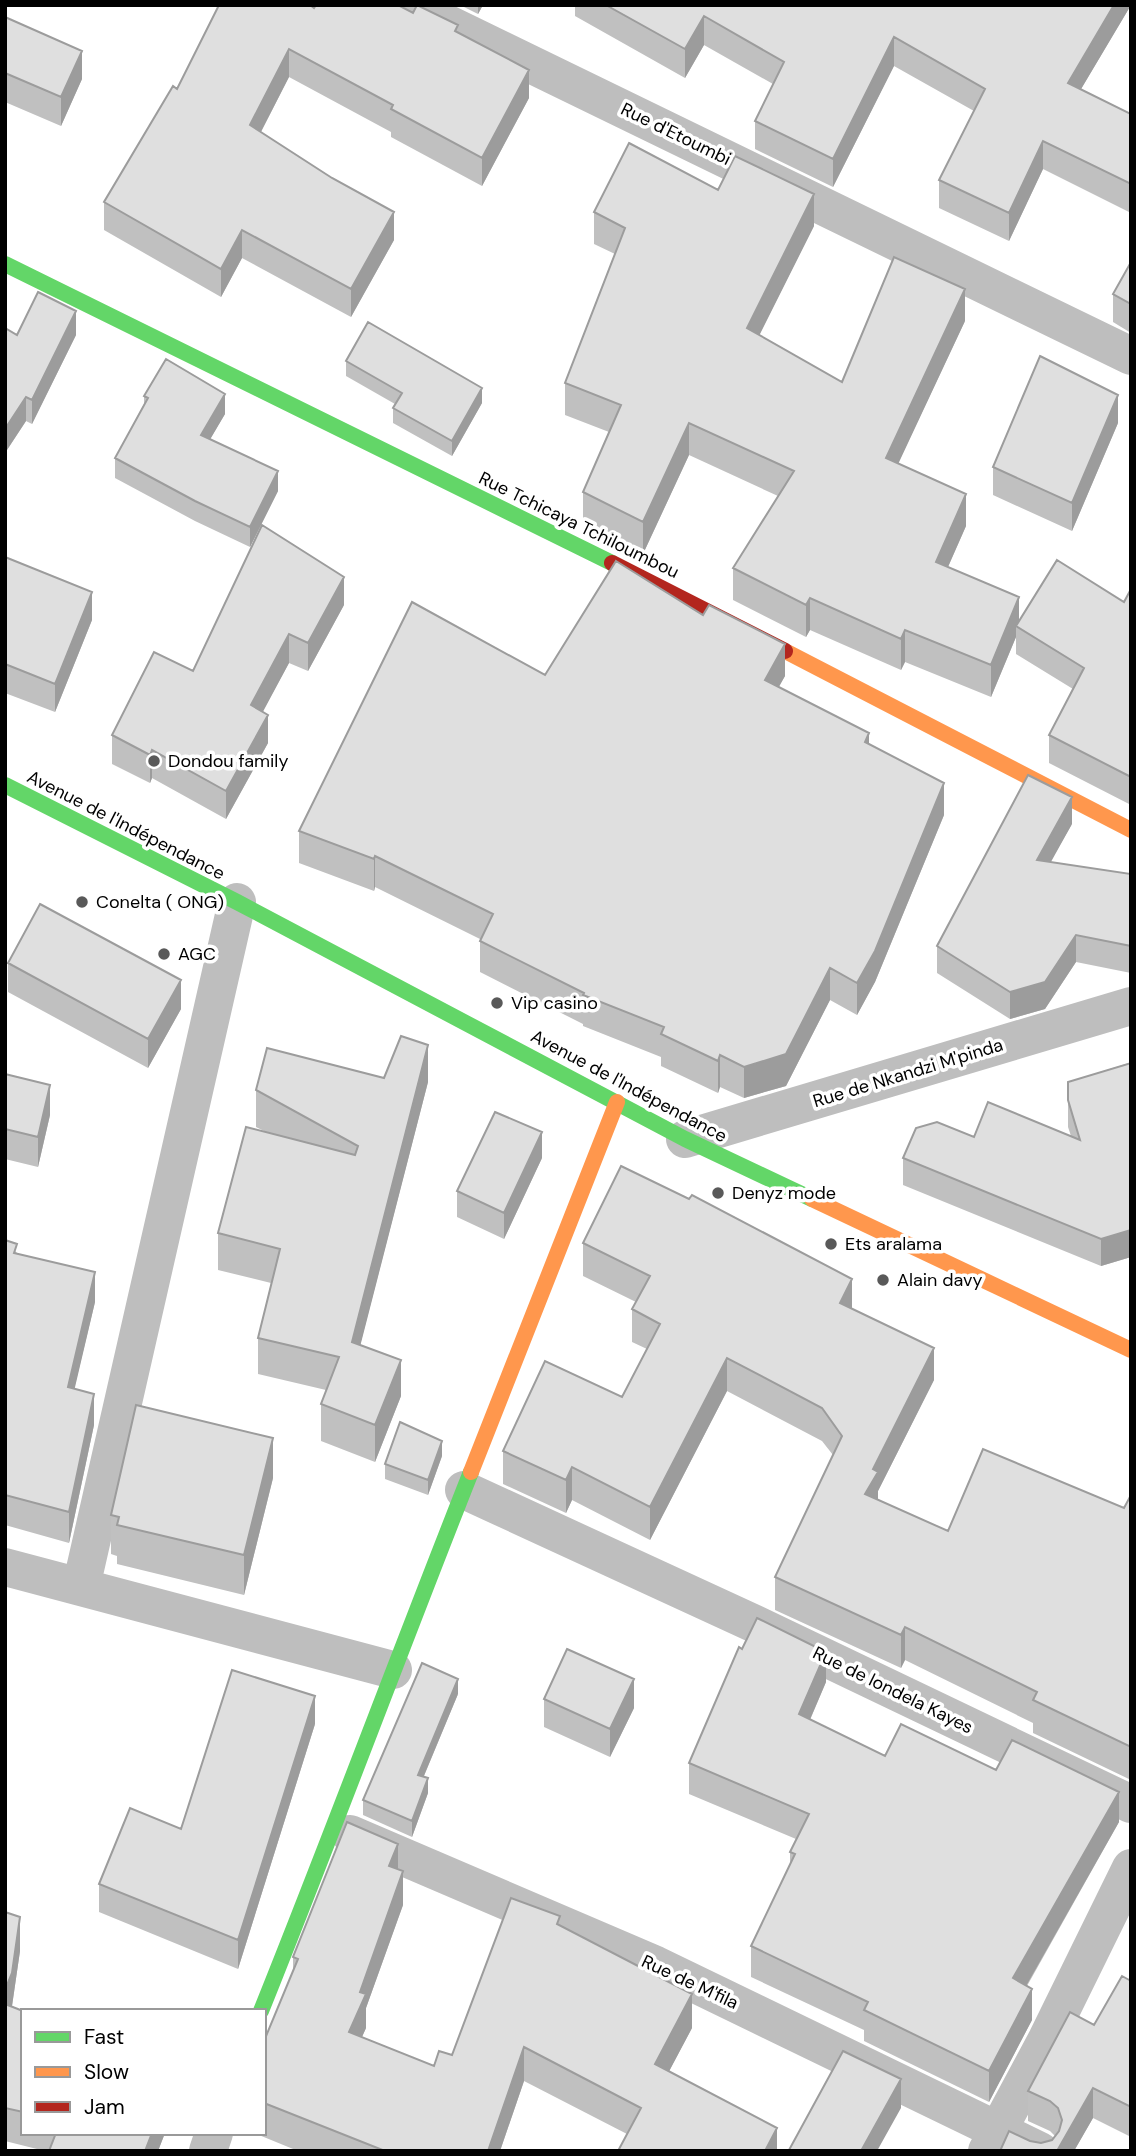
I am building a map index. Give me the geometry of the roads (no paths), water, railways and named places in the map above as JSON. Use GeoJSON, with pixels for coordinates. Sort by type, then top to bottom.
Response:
{"type":"FeatureCollection","features":[{"type":"Feature","properties":{"kind":"street","name":"Rue d'Etoumbi"},"geometry":{"type":"LineString","coordinates":[[409,5],[1131,356]]}},
{"type":"Feature","properties":{"kind":"street","name":"Rue Tchicaya Tchiloumbou"},"geometry":{"type":"LineString","coordinates":[[5,264],[653,583],[1131,831]]}},
{"type":"Feature","properties":{"kind":"street","name":"Avenue de l'Indépendance"},"geometry":{"type":"LineString","coordinates":[[5,785],[237,902],[685,1139],[1131,1350]]}},
{"type":"Feature","properties":{"kind":"street"},"geometry":{"type":"LineString","coordinates":[[81,1587],[237,902]]}},
{"type":"Feature","properties":{"kind":"street","name":"Rue de Nkandzi M'pinda"},"geometry":{"type":"LineString","coordinates":[[685,1139],[1131,1006]]}},
{"type":"Feature","properties":{"kind":"street"},"geometry":{"type":"LineString","coordinates":[[262,2009],[617,1102]]}},
{"type":"Feature","properties":{"kind":"street","name":"Rue de londela Kayes"},"geometry":{"type":"LineString","coordinates":[[464,1490],[755,1624],[1131,1804]]}},
{"type":"Feature","properties":{"kind":"street"},"geometry":{"type":"LineString","coordinates":[[5,1567],[393,1670]]}},
{"type":"Feature","properties":{"kind":"street","name":"Rue de M'fila"},"geometry":{"type":"LineString","coordinates":[[335,1827],[656,1965],[992,2140],[1040,2151]]}},
{"type":"Feature","properties":{"kind":"street"},"geometry":{"type":"LineString","coordinates":[[992,2140],[1047,2039],[1131,1868]]}},
{"type":"Feature","properties":{"kind":"place","name":"Dondou family"},"geometry":{"type":"Point","coordinates":[154,761]}},
{"type":"Feature","properties":{"kind":"place","name":"Conelta ( ONG)"},"geometry":{"type":"Point","coordinates":[82,902]}},
{"type":"Feature","properties":{"kind":"place","name":"AGC"},"geometry":{"type":"Point","coordinates":[164,954]}},
{"type":"Feature","properties":{"kind":"place","name":"Vip casino"},"geometry":{"type":"Point","coordinates":[497,1003]}},
{"type":"Feature","properties":{"kind":"place","name":"Denyz mode"},"geometry":{"type":"Point","coordinates":[718,1193]}},
{"type":"Feature","properties":{"kind":"place","name":"Ets aralama"},"geometry":{"type":"Point","coordinates":[831,1244]}},
{"type":"Feature","properties":{"kind":"place","name":"Alain davy"},"geometry":{"type":"Point","coordinates":[883,1280]}}]}
